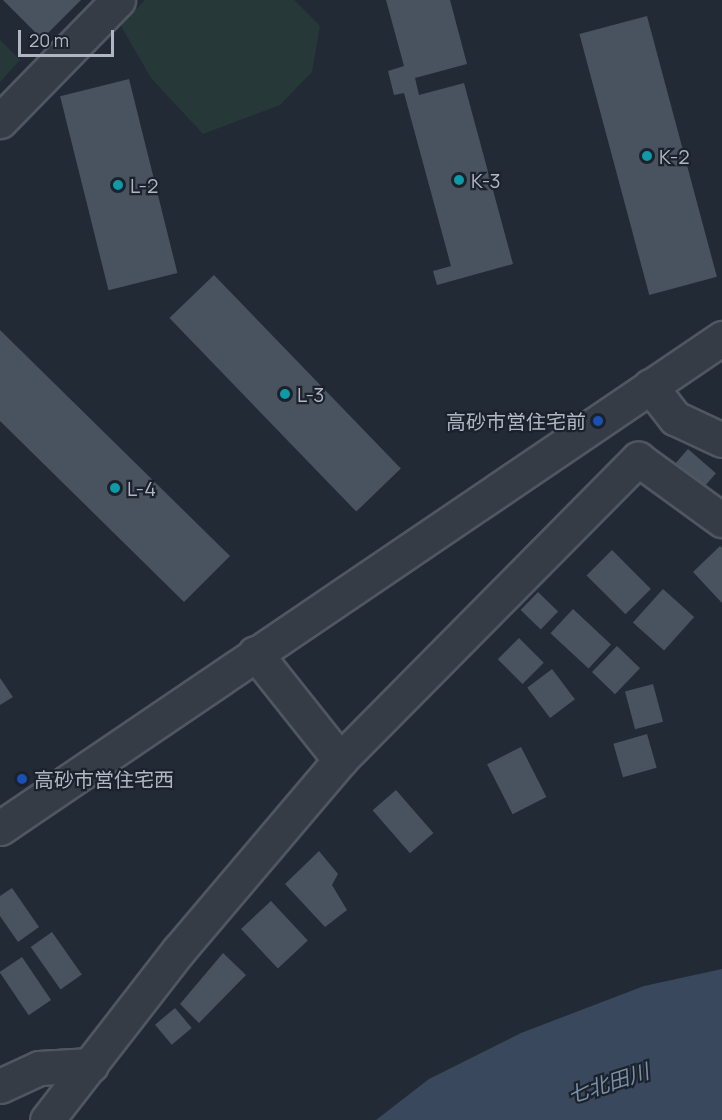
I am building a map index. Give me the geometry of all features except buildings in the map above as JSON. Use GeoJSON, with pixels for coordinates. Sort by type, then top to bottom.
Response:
{"type":"FeatureCollection","features":[{"type":"Feature","properties":{"kind":"street"},"geometry":{"type":"LineString","coordinates":[[0,121],[118,0]]}},
{"type":"Feature","properties":{"kind":"street"},"geometry":{"type":"LineString","coordinates":[[0,828],[722,338]]}},
{"type":"Feature","properties":{"kind":"street"},"geometry":{"type":"LineString","coordinates":[[650,386],[675,418],[722,440]]}},
{"type":"Feature","properties":{"kind":"street"},"geometry":{"type":"LineString","coordinates":[[47,1120],[179,950],[340,760],[638,459],[722,520]]}},
{"type":"Feature","properties":{"kind":"street"},"geometry":{"type":"LineString","coordinates":[[255,653],[340,760]]}},
{"type":"Feature","properties":{"kind":"street"},"geometry":{"type":"LineString","coordinates":[[0,1086],[39,1068],[91,1065]]}},
{"type":"Feature","properties":{"kind":"shaded area"},"geometry":{"type":"Polygon","coordinates":[[[145,0],[294,0],[320,26],[312,72],[280,105],[203,134],[151,78],[121,26],[145,0]]]}},
{"type":"Feature","properties":{"kind":"shaded area"},"geometry":{"type":"Polygon","coordinates":[[[0,40],[20,60],[0,82],[0,40]]]}},
{"type":"Feature","properties":{"kind":"water","name":"七北田川"},"geometry":{"type":"Polygon","coordinates":[[[722,969],[722,1120],[376,1120],[429,1079],[521,1033],[644,986],[722,969]]]}},
{"type":"Feature","properties":{"kind":"place","name":"K-2"},"geometry":{"type":"Point","coordinates":[647,156]}},
{"type":"Feature","properties":{"kind":"place","name":"K-3"},"geometry":{"type":"Point","coordinates":[459,180]}},
{"type":"Feature","properties":{"kind":"place","name":"L-2"},"geometry":{"type":"Point","coordinates":[118,185]}},
{"type":"Feature","properties":{"kind":"place","name":"L-3"},"geometry":{"type":"Point","coordinates":[285,394]}},
{"type":"Feature","properties":{"kind":"place","name":"高砂市営住宅前"},"geometry":{"type":"Point","coordinates":[598,421]}},
{"type":"Feature","properties":{"kind":"place","name":"L-4"},"geometry":{"type":"Point","coordinates":[115,488]}},
{"type":"Feature","properties":{"kind":"place","name":"高砂市営住宅西"},"geometry":{"type":"Point","coordinates":[22,779]}}]}
